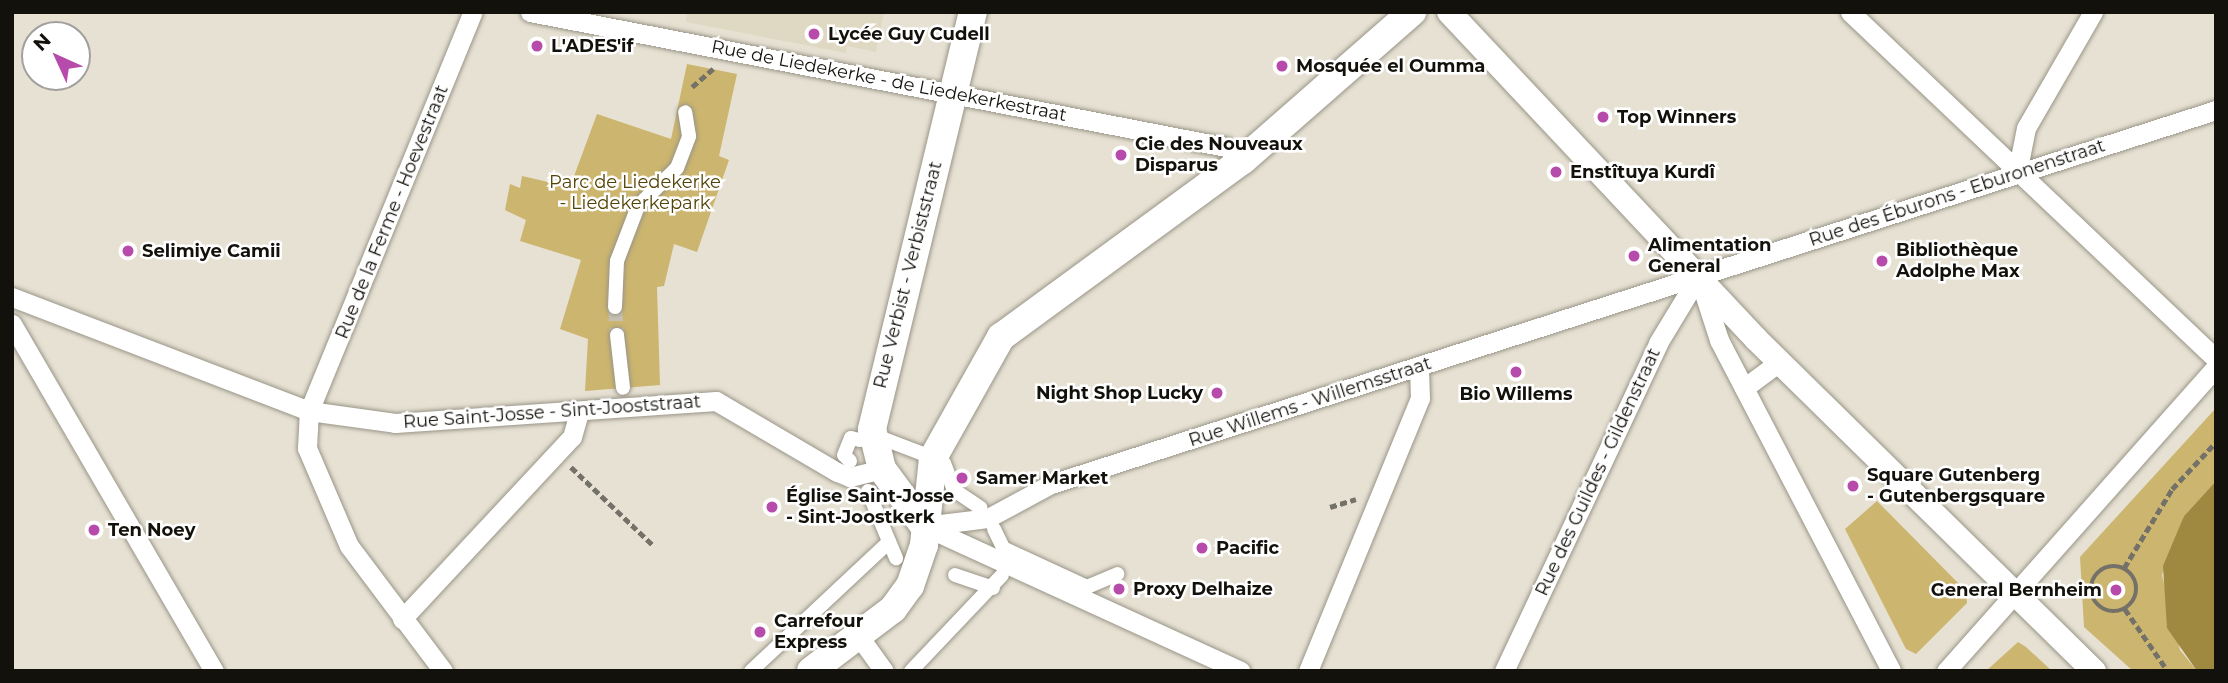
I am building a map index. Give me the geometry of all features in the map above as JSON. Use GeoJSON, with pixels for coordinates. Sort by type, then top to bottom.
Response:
{"type":"FeatureCollection","features":[{"type":"Feature","properties":{"kind":"main road","name":"Rue Verbist - Verbiststraat"},"geometry":{"type":"LineString","coordinates":[[924,526],[875,480],[872,440],[874,415],[973,12]]}},
{"type":"Feature","properties":{"kind":"main road"},"geometry":{"type":"LineString","coordinates":[[811,671],[858,635],[910,586],[924,526],[933,458],[1001,337],[1243,160],[1412,12]]}},
{"type":"Feature","properties":{"kind":"street","name":"Rue de la Ferme - Hoevestraat"},"geometry":{"type":"LineString","coordinates":[[443,671],[349,545],[326,500],[307,448],[309,411],[473,12]]}},
{"type":"Feature","properties":{"kind":"street","name":"Rue de Liedekerke - de Liedekerkestraat"},"geometry":{"type":"LineString","coordinates":[[530,12],[1226,147],[1243,160]]}},
{"type":"Feature","properties":{"kind":"street"},"geometry":{"type":"LineString","coordinates":[[1448,12],[1779,362],[2012,596],[2094,671]]}},
{"type":"Feature","properties":{"kind":"street"},"geometry":{"type":"LineString","coordinates":[[1850,12],[2216,359]]}},
{"type":"Feature","properties":{"kind":"street"},"geometry":{"type":"LineString","coordinates":[[2017,173],[2026,128],[2093,12]]}},
{"type":"Feature","properties":{"kind":"street","name":"Rue des Éburons - Eburonenstraat"},"geometry":{"type":"LineString","coordinates":[[1698,277],[2216,110]]}},
{"type":"Feature","properties":{"kind":"street"},"geometry":{"type":"LineString","coordinates":[[615,307],[617,261],[638,206],[677,168],[689,136],[685,112]]}},
{"type":"Feature","properties":{"kind":"street"},"geometry":{"type":"LineString","coordinates":[[1698,277],[1744,388],[1891,671]]}},
{"type":"Feature","properties":{"kind":"street","name":"Rue Willems - Willemsstraat"},"geometry":{"type":"LineString","coordinates":[[924,526],[988,519],[1051,484],[1698,277]]}},
{"type":"Feature","properties":{"kind":"street","name":"Rue des Guildes - Gildenstraat"},"geometry":{"type":"LineString","coordinates":[[1504,671],[1658,343],[1698,277]]}},
{"type":"Feature","properties":{"kind":"street","name":"Rue Saint-Josse - Sint-Jooststraat"},"geometry":{"type":"LineString","coordinates":[[12,297],[309,411],[395,423],[579,413],[716,401],[838,472],[850,477],[875,480]]}},
{"type":"Feature","properties":{"kind":"street"},"geometry":{"type":"LineString","coordinates":[[12,324],[214,671]]}},
{"type":"Feature","properties":{"kind":"street"},"geometry":{"type":"LineString","coordinates":[[617,335],[622,388]]}},
{"type":"Feature","properties":{"kind":"street"},"geometry":{"type":"LineString","coordinates":[[1744,388],[1779,362]]}},
{"type":"Feature","properties":{"kind":"street"},"geometry":{"type":"LineString","coordinates":[[1308,671],[1420,398],[1419,366]]}},
{"type":"Feature","properties":{"kind":"street"},"geometry":{"type":"LineString","coordinates":[[1946,671],[2216,367]]}},
{"type":"Feature","properties":{"kind":"street"},"geometry":{"type":"LineString","coordinates":[[402,619],[572,437],[579,413]]}},
{"type":"Feature","properties":{"kind":"street"},"geometry":{"type":"LineString","coordinates":[[850,461],[845,455],[851,438],[860,440]]}},
{"type":"Feature","properties":{"kind":"street"},"geometry":{"type":"LineString","coordinates":[[884,439],[921,453]]}},
{"type":"Feature","properties":{"kind":"street"},"geometry":{"type":"LineString","coordinates":[[944,463],[954,490],[981,508]]}},
{"type":"Feature","properties":{"kind":"street"},"geometry":{"type":"LineString","coordinates":[[875,480],[889,542],[896,558]]}},
{"type":"Feature","properties":{"kind":"street"},"geometry":{"type":"LineString","coordinates":[[924,526],[1240,671]]}},
{"type":"Feature","properties":{"kind":"street"},"geometry":{"type":"LineString","coordinates":[[911,671],[993,588],[1005,563],[994,529]]}},
{"type":"Feature","properties":{"kind":"street"},"geometry":{"type":"LineString","coordinates":[[751,671],[889,542]]}},
{"type":"Feature","properties":{"kind":"street"},"geometry":{"type":"LineString","coordinates":[[1005,563],[1087,586],[1117,574]]}},
{"type":"Feature","properties":{"kind":"street"},"geometry":{"type":"LineString","coordinates":[[955,575],[993,588]]}},
{"type":"Feature","properties":{"kind":"street"},"geometry":{"type":"LineString","coordinates":[[858,635],[884,671]]}},
{"type":"Feature","properties":{"kind":"path"},"geometry":{"type":"LineString","coordinates":[[2124,568],[2172,489],[2216,443]]}},
{"type":"Feature","properties":{"kind":"path"},"geometry":{"type":"LineString","coordinates":[[568,465],[654,546]]}},
{"type":"Feature","properties":{"kind":"path"},"geometry":{"type":"LineString","coordinates":[[1330,507],[1363,497]]}},
{"type":"Feature","properties":{"kind":"path"},"geometry":{"type":"LineString","coordinates":[[2091,589],[2099,571],[2124,568]]}},
{"type":"Feature","properties":{"kind":"path"},"geometry":{"type":"LineString","coordinates":[[2124,568],[2137,592],[2125,609]]}},
{"type":"Feature","properties":{"kind":"path"},"geometry":{"type":"LineString","coordinates":[[2082,589],[2091,589]]}},
{"type":"Feature","properties":{"kind":"path"},"geometry":{"type":"LineString","coordinates":[[2091,589],[2102,609],[2125,609]]}},
{"type":"Feature","properties":{"kind":"path"},"geometry":{"type":"LineString","coordinates":[[2125,609],[2168,671]]}},
{"type":"Feature","properties":{"kind":"shaded area","name":"Lycée Guy Cudell"},"geometry":{"type":"Polygon","coordinates":[[[687,12],[884,12],[876,52],[847,46],[846,53],[686,22],[687,12]]]}},
{"type":"Feature","properties":{"kind":"shaded area"},"geometry":{"type":"Polygon","coordinates":[[[2216,481],[2216,671],[2197,671],[2167,628],[2163,566],[2184,516],[2216,481]]]}},
{"type":"Feature","properties":{"kind":"green space","name":"Parc de Liedekerke - Liedekerkepark"},"geometry":{"type":"Polygon","coordinates":[[[687,64],[737,74],[719,156],[729,160],[697,252],[674,244],[664,286],[657,287],[660,385],[585,391],[588,339],[560,329],[581,260],[520,241],[526,220],[505,210],[510,184],[520,188],[522,176],[570,187],[597,114],[671,139],[687,64]]]}},
{"type":"Feature","properties":{"kind":"green space"},"geometry":{"type":"Polygon","coordinates":[[[2216,408],[2216,481],[2184,516],[2162,575],[2180,650],[2197,671],[2133,671],[2084,627],[2080,557],[2216,408]]]}},
{"type":"Feature","properties":{"kind":"green space","name":"Square Gutenberg - Gutenbergsquare"},"geometry":{"type":"Polygon","coordinates":[[[1877,501],[1966,591],[1967,603],[1916,654],[1906,649],[1845,529],[1877,501]]]}},
{"type":"Feature","properties":{"kind":"green space"},"geometry":{"type":"Polygon","coordinates":[[[2018,642],[2026,647],[2052,671],[1986,671],[2018,642]]]}},
{"type":"Feature","properties":{"kind":"tunnel"},"geometry":{"type":"LineString","coordinates":[[615,307],[617,335]]}},
{"type":"Feature","properties":{"kind":"place","name":"Lycée Guy Cudell"},"geometry":{"type":"Point","coordinates":[814,34]}},
{"type":"Feature","properties":{"kind":"place","name":"L'ADES'if"},"geometry":{"type":"Point","coordinates":[537,46]}},
{"type":"Feature","properties":{"kind":"place","name":"Mosquée el Oumma"},"geometry":{"type":"Point","coordinates":[1282,66]}},
{"type":"Feature","properties":{"kind":"place","name":"Top Winners"},"geometry":{"type":"Point","coordinates":[1603,117]}},
{"type":"Feature","properties":{"kind":"place","name":"Cie des Nouveaux Disparus"},"geometry":{"type":"Point","coordinates":[1121,155]}},
{"type":"Feature","properties":{"kind":"place","name":"Enstîtuya Kurdî"},"geometry":{"type":"Point","coordinates":[1556,172]}},
{"type":"Feature","properties":{"kind":"place","name":"Selimiye Camii"},"geometry":{"type":"Point","coordinates":[128,251]}},
{"type":"Feature","properties":{"kind":"place","name":"Alimentation General"},"geometry":{"type":"Point","coordinates":[1634,256]}},
{"type":"Feature","properties":{"kind":"place","name":"Bibliothèque Adolphe Max"},"geometry":{"type":"Point","coordinates":[1882,261]}},
{"type":"Feature","properties":{"kind":"place","name":"Bio Willems"},"geometry":{"type":"Point","coordinates":[1516,372]}},
{"type":"Feature","properties":{"kind":"place","name":"Night Shop Lucky"},"geometry":{"type":"Point","coordinates":[1217,393]}},
{"type":"Feature","properties":{"kind":"place","name":"Samer Market"},"geometry":{"type":"Point","coordinates":[962,478]}},
{"type":"Feature","properties":{"kind":"place","name":"Square Gutenberg - Gutenbergsquare"},"geometry":{"type":"Point","coordinates":[1853,486]}},
{"type":"Feature","properties":{"kind":"place","name":"Église Saint-Josse - Sint-Joostkerk"},"geometry":{"type":"Point","coordinates":[772,507]}},
{"type":"Feature","properties":{"kind":"place","name":"Ten Noey"},"geometry":{"type":"Point","coordinates":[94,530]}},
{"type":"Feature","properties":{"kind":"place","name":"Pacific"},"geometry":{"type":"Point","coordinates":[1202,548]}},
{"type":"Feature","properties":{"kind":"place","name":"Proxy Delhaize"},"geometry":{"type":"Point","coordinates":[1119,589]}},
{"type":"Feature","properties":{"kind":"place","name":"General Bernheim"},"geometry":{"type":"Point","coordinates":[2116,590]}},
{"type":"Feature","properties":{"kind":"place","name":"Carrefour Express"},"geometry":{"type":"Point","coordinates":[760,632]}}]}
